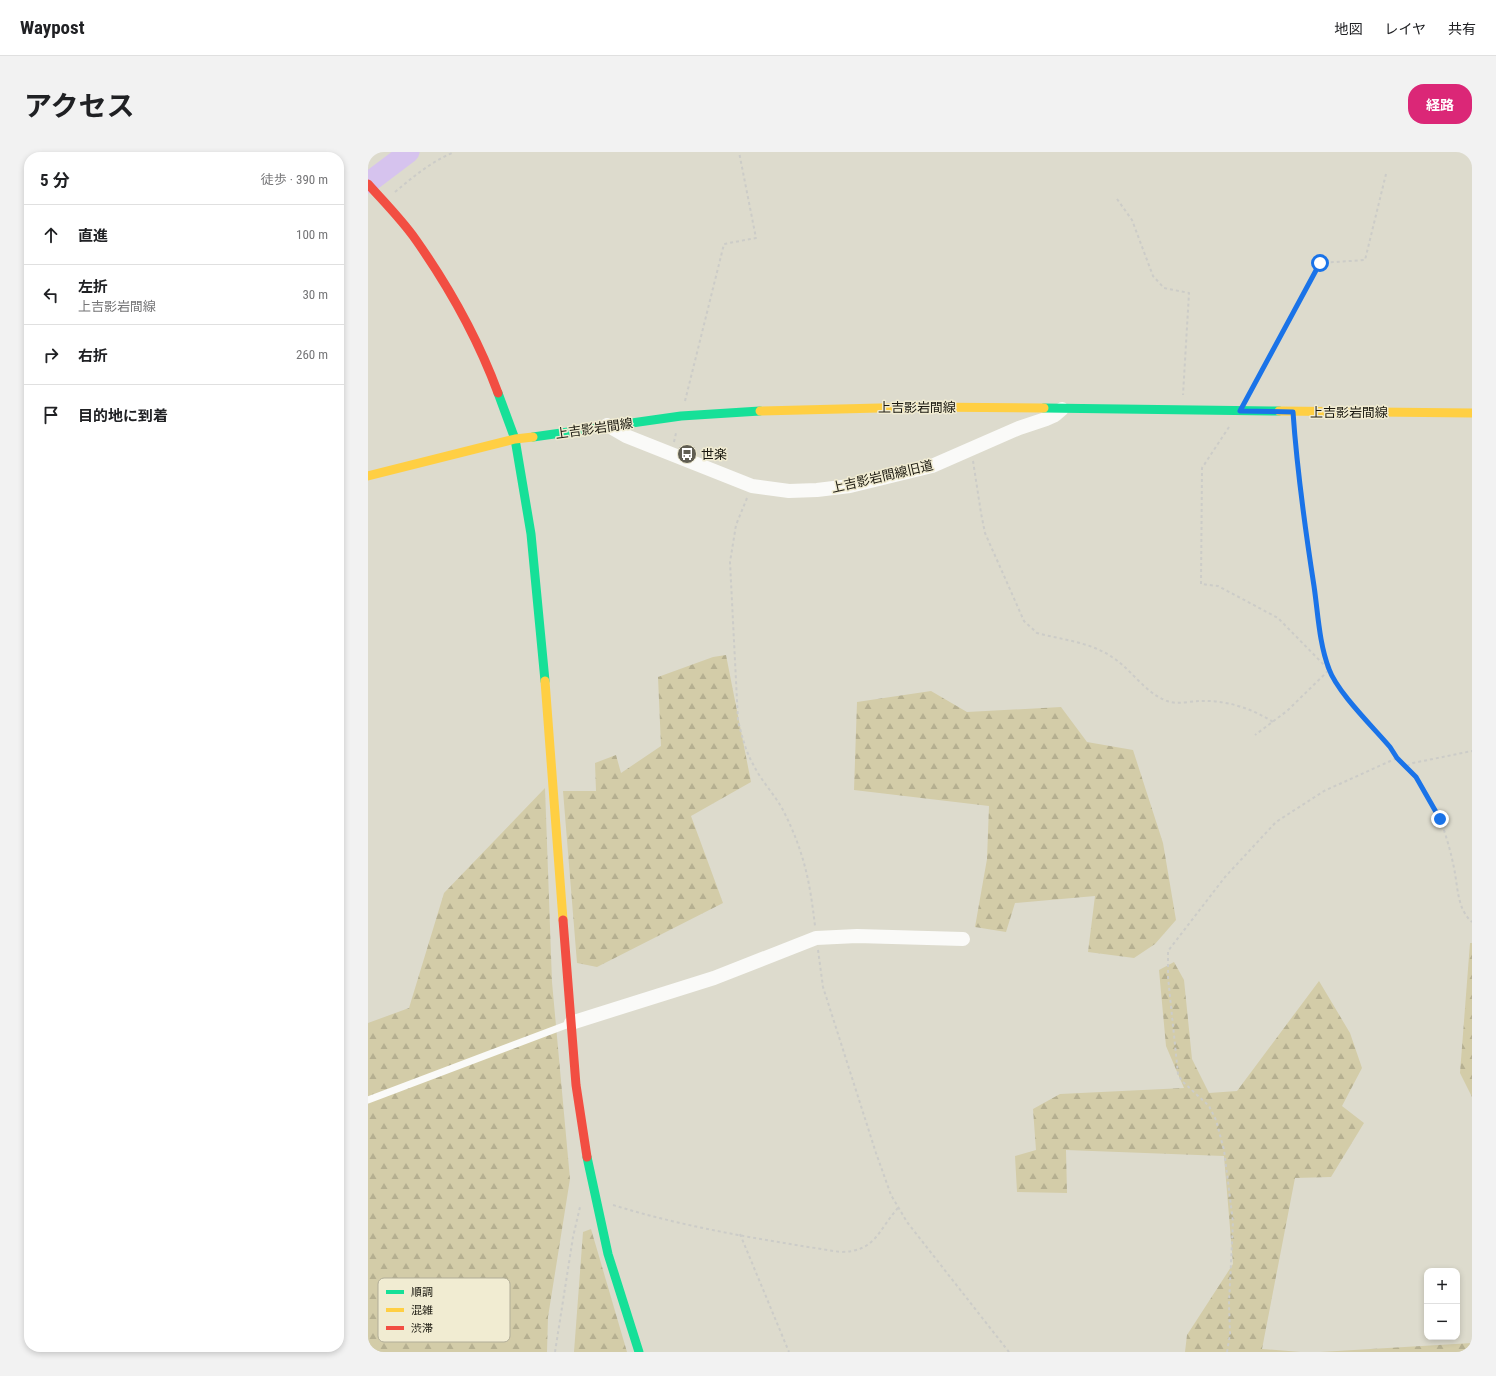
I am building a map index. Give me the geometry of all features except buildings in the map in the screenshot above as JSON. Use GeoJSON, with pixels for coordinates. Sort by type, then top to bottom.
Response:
{"type":"FeatureCollection","features":[{"type":"Feature","properties":{"kind":"street"},"geometry":{"type":"LineString","coordinates":[[368,184],[415,240],[452,295],[494,382],[515,439],[531,534],[540,622],[571,1023],[582,1131],[591,1186],[596,1206],[614,1273],[639,1352]]}},
{"type":"Feature","properties":{"kind":"street","name":"上吉影岩間線"},"geometry":{"type":"LineString","coordinates":[[368,476],[515,439],[607,425],[681,416],[837,408],[918,407],[1472,413]]}},
{"type":"Feature","properties":{"kind":"street","name":"上吉影岩間線旧道"},"geometry":{"type":"LineString","coordinates":[[607,425],[626,436],[752,486],[789,491],[850,486],[932,466],[1055,415],[1062,409]]}},
{"type":"Feature","properties":{"kind":"street"},"geometry":{"type":"LineString","coordinates":[[571,1023],[714,978],[816,938],[864,936],[964,939]]}},
{"type":"Feature","properties":{"kind":"lane"},"geometry":{"type":"LineString","coordinates":[[368,1100],[571,1023]]}},
{"type":"Feature","properties":{"kind":"path"},"geometry":{"type":"LineString","coordinates":[[382,200],[417,173],[438,159],[454,152]]}},
{"type":"Feature","properties":{"kind":"path"},"geometry":{"type":"LineString","coordinates":[[670,453],[681,416],[724,244],[756,238],[739,152]]}},
{"type":"Feature","properties":{"kind":"path"},"geometry":{"type":"LineString","coordinates":[[1386,174],[1365,260],[1320,263],[1240,411],[1202,468],[1201,584],[1218,586],[1278,618],[1329,670],[1340,688],[1390,747],[1397,758],[1407,766],[1419,782],[1440,819],[1454,868],[1461,905],[1467,917],[1472,922]]}},
{"type":"Feature","properties":{"kind":"path"},"geometry":{"type":"LineString","coordinates":[[1117,199],[1132,220],[1153,276],[1164,288],[1189,292],[1182,410]]}},
{"type":"Feature","properties":{"kind":"path"},"geometry":{"type":"LineString","coordinates":[[1293,412],[1296,450],[1309,556],[1319,627],[1329,670]]}},
{"type":"Feature","properties":{"kind":"path"},"geometry":{"type":"LineString","coordinates":[[971,449],[980,513],[985,533],[1024,621],[1030,628],[1037,633],[1085,644],[1102,650],[1124,666],[1142,683],[1167,701],[1201,701],[1231,704],[1246,708],[1273,722]]}},
{"type":"Feature","properties":{"kind":"path"},"geometry":{"type":"LineString","coordinates":[[1255,734],[1286,711],[1329,670]]}},
{"type":"Feature","properties":{"kind":"path"},"geometry":{"type":"LineString","coordinates":[[1407,766],[1413,763],[1472,751]]}},
{"type":"Feature","properties":{"kind":"path"},"geometry":{"type":"LineString","coordinates":[[1227,1352],[1230,1334],[1229,1303],[1233,1222],[1226,1166],[1221,1135],[1209,1106],[1182,1081],[1178,1074],[1168,977],[1168,951],[1225,877],[1276,822],[1324,792],[1397,758]]}},
{"type":"Feature","properties":{"kind":"path"},"geometry":{"type":"LineString","coordinates":[[555,1352],[573,1237],[582,1201],[591,1186]]}},
{"type":"Feature","properties":{"kind":"path"},"geometry":{"type":"LineString","coordinates":[[596,1206],[612,1205],[640,1214],[740,1234],[820,1249],[854,1252],[873,1242],[898,1208]]}},
{"type":"Feature","properties":{"kind":"path"},"geometry":{"type":"LineString","coordinates":[[740,1234],[789,1352]]}},
{"type":"Feature","properties":{"kind":"green space"},"geometry":{"type":"Polygon","coordinates":[[[726,655],[751,782],[691,816],[723,903],[597,967],[577,963],[563,791],[596,791],[595,763],[616,755],[621,773],[661,746],[658,677],[713,657],[726,655]]]}},
{"type":"Feature","properties":{"kind":"green space"},"geometry":{"type":"Polygon","coordinates":[[[931,691],[967,712],[1061,707],[1087,742],[1133,750],[1163,843],[1176,920],[1155,944],[1134,958],[1088,952],[1095,896],[1015,903],[1006,932],[975,927],[987,859],[989,806],[854,790],[857,702],[931,691]]]}},
{"type":"Feature","properties":{"kind":"green space"},"geometry":{"type":"Polygon","coordinates":[[[545,788],[552,982],[570,1179],[548,1317],[547,1352],[368,1352],[368,1023],[409,1008],[444,893],[545,788]]]}},
{"type":"Feature","properties":{"kind":"green space"},"geometry":{"type":"Polygon","coordinates":[[[1470,943],[1472,943],[1472,1097],[1460,1073],[1470,943]]]}},
{"type":"Feature","properties":{"kind":"green space"},"geometry":{"type":"Polygon","coordinates":[[[1174,962],[1184,980],[1192,1059],[1209,1093],[1237,1091],[1319,981],[1350,1033],[1362,1068],[1342,1106],[1364,1123],[1331,1177],[1295,1178],[1262,1349],[1301,1352],[1185,1352],[1187,1335],[1233,1264],[1224,1156],[1066,1150],[1067,1193],[1017,1192],[1015,1156],[1036,1150],[1033,1109],[1060,1094],[1184,1088],[1166,1046],[1159,970],[1174,962]]]}},
{"type":"Feature","properties":{"kind":"green space"},"geometry":{"type":"Polygon","coordinates":[[[591,1229],[627,1352],[574,1352],[583,1232],[591,1229]]]}},
{"type":"Feature","properties":{"kind":"green space"},"geometry":{"type":"Polygon","coordinates":[[[1472,1343],[1472,1352],[1320,1352],[1472,1343]]]}},
{"type":"Feature","properties":{"kind":"waterway"},"geometry":{"type":"LineString","coordinates":[[368,183],[409,152]]}},
{"type":"Feature","properties":{"kind":"traffic: fast"},"geometry":{"type":"LineString","coordinates":[[498,393],[515,439],[531,534],[545,681]]}},
{"type":"Feature","properties":{"kind":"traffic: fast"},"geometry":{"type":"LineString","coordinates":[[1044,408],[1279,411]]}},
{"type":"Feature","properties":{"kind":"traffic: fast"},"geometry":{"type":"LineString","coordinates":[[533,437],[681,416],[760,411]]}},
{"type":"Feature","properties":{"kind":"traffic: fast"},"geometry":{"type":"LineString","coordinates":[[587,1157],[608,1254],[639,1352]]}},
{"type":"Feature","properties":{"kind":"traffic: slow"},"geometry":{"type":"LineString","coordinates":[[760,411],[918,407],[1044,408]]}},
{"type":"Feature","properties":{"kind":"traffic: slow"},"geometry":{"type":"LineString","coordinates":[[1279,411],[1472,413]]}},
{"type":"Feature","properties":{"kind":"traffic: slow"},"geometry":{"type":"LineString","coordinates":[[368,476],[515,439],[533,437]]}},
{"type":"Feature","properties":{"kind":"traffic: slow"},"geometry":{"type":"LineString","coordinates":[[545,681],[563,920]]}},
{"type":"Feature","properties":{"kind":"traffic: jam"},"geometry":{"type":"LineString","coordinates":[[368,184],[411,233],[440,276],[472,333],[498,393]]}},
{"type":"Feature","properties":{"kind":"traffic: jam"},"geometry":{"type":"LineString","coordinates":[[563,920],[576,1085],[587,1157]]}},
{"type":"Feature","properties":{"kind":"place","name":"世楽"},"geometry":{"type":"Point","coordinates":[687,454]}},
{"type":"Feature","properties":{"kind":"route"},"geometry":{"type":"LineString","coordinates":[[1320,263],[1240,411],[1293,412],[1296,450],[1309,556],[1319,627],[1329,670],[1340,688],[1390,747],[1397,758],[1407,766],[1416,777],[1440,819]]}}]}
